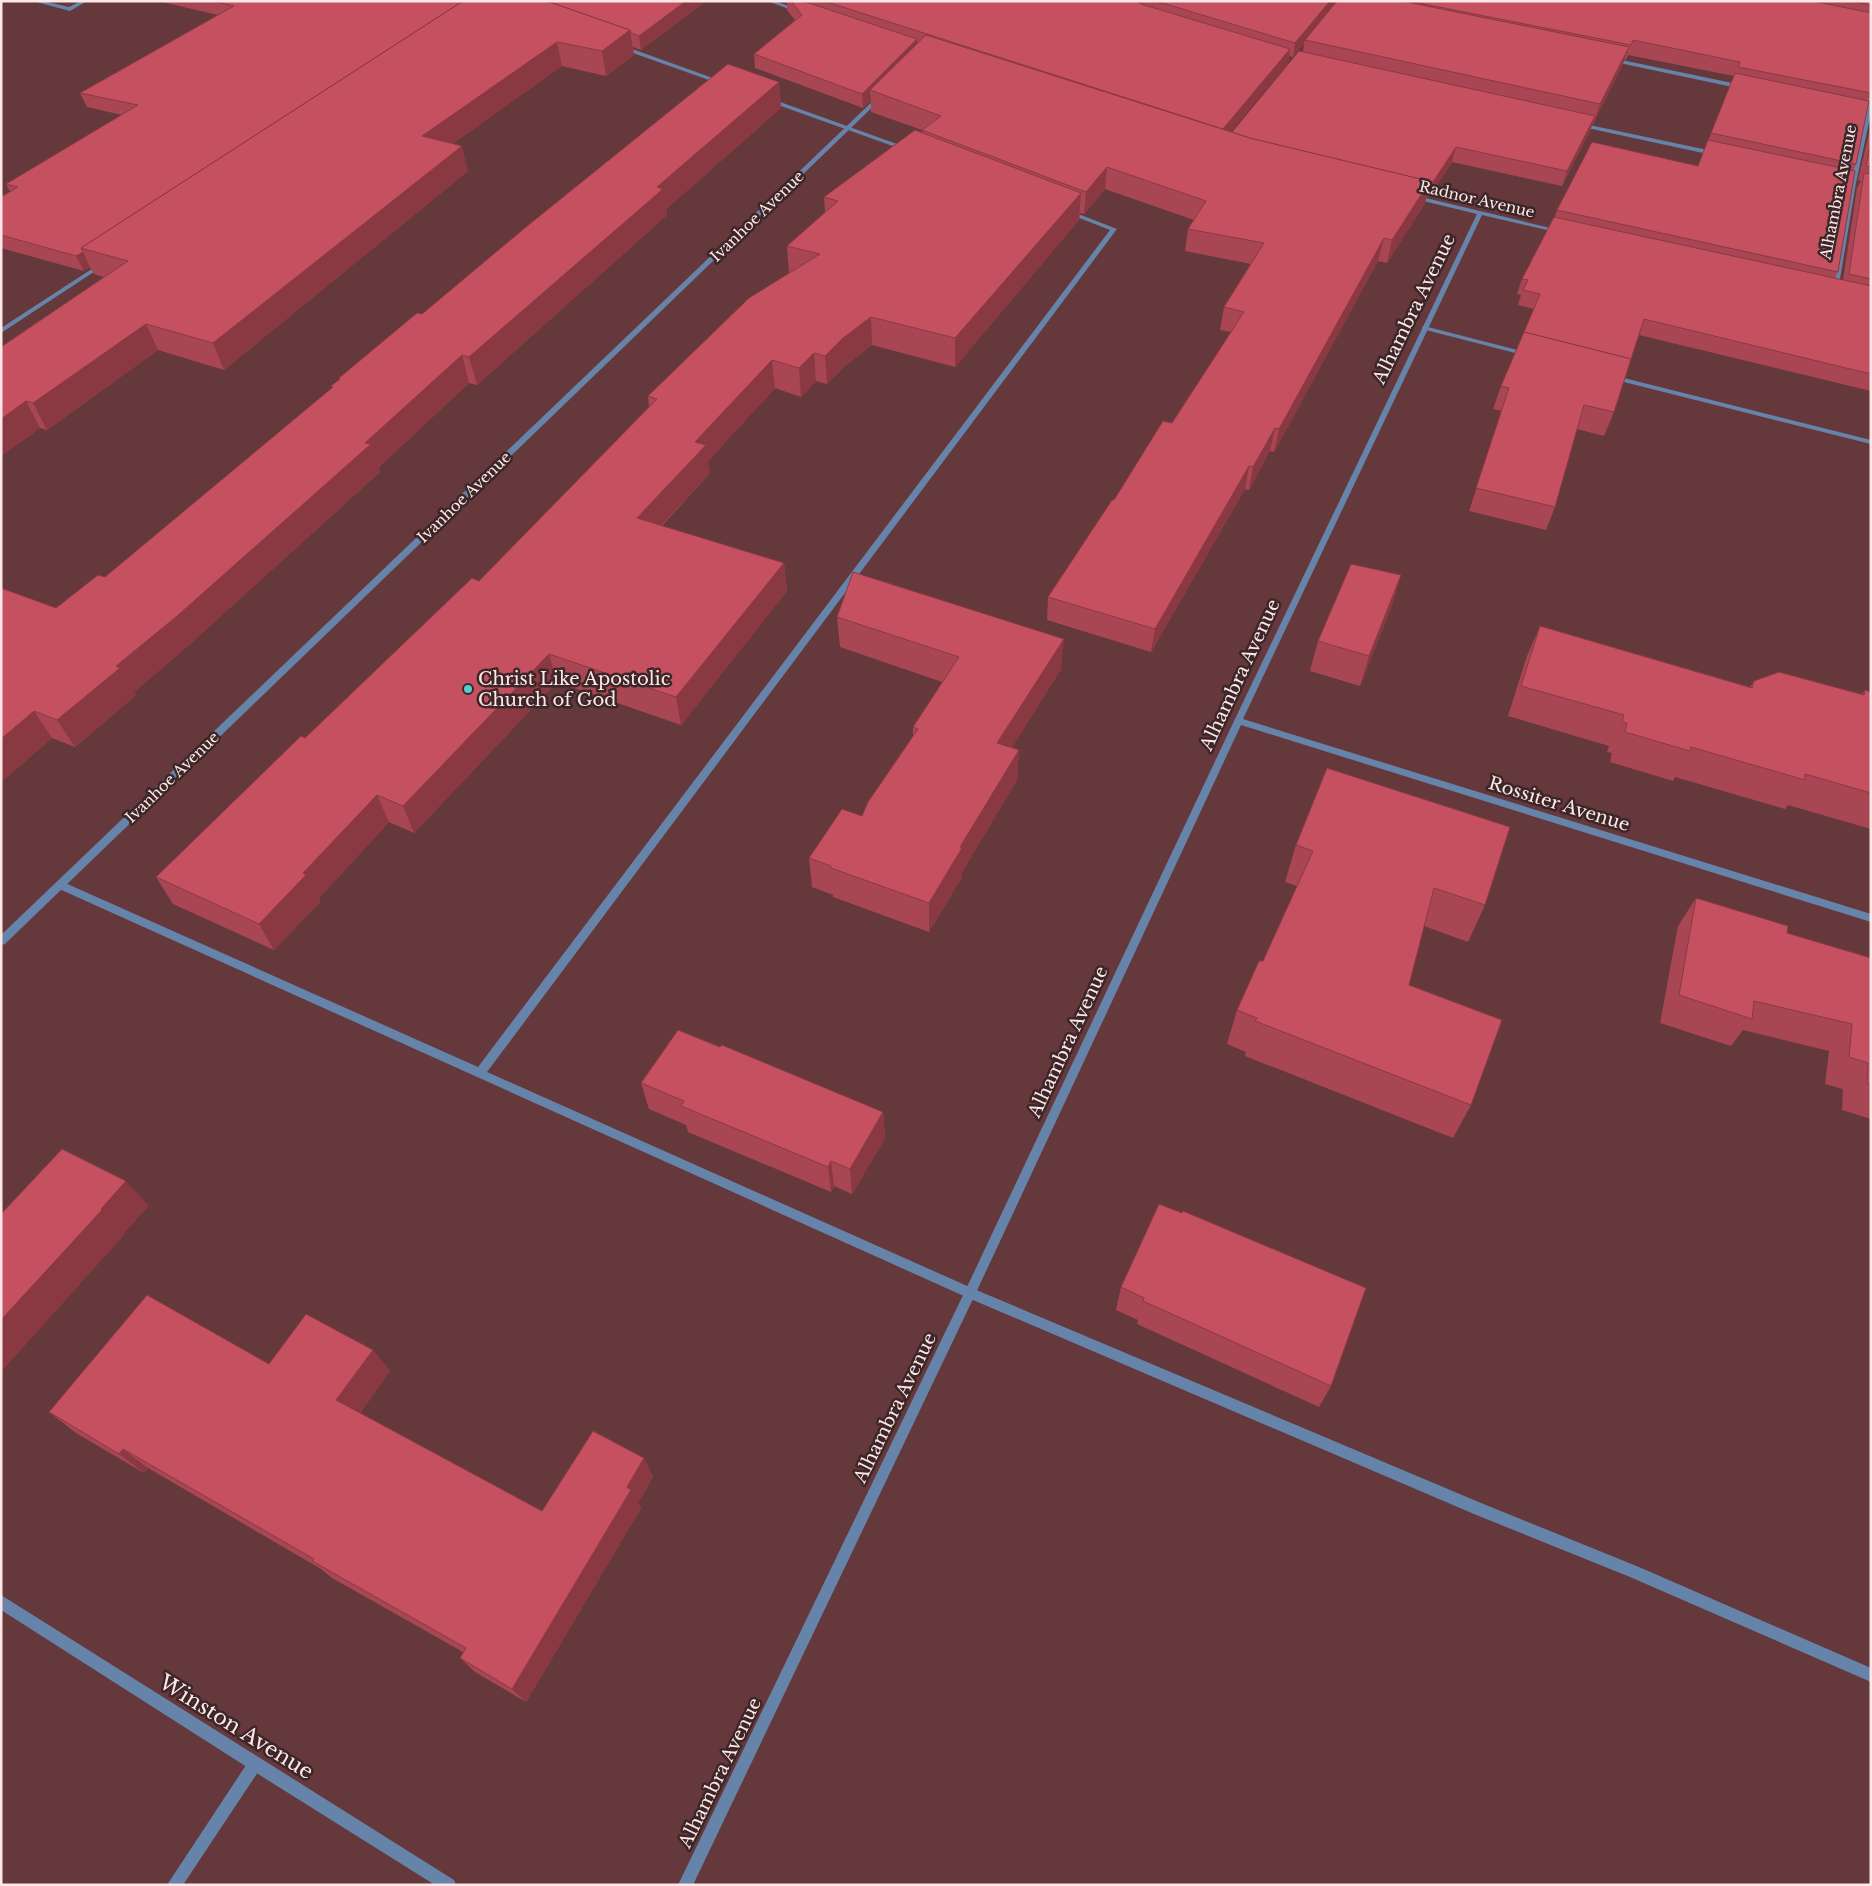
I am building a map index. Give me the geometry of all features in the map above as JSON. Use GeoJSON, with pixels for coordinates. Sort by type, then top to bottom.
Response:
{"type":"FeatureCollection","features":[{"type":"Feature","properties":{"kind":"street"},"geometry":{"type":"LineString","coordinates":[[34,1],[70,9],[85,1]]}},
{"type":"Feature","properties":{"kind":"street"},"geometry":{"type":"LineString","coordinates":[[769,1],[806,13]]}},
{"type":"Feature","properties":{"kind":"street"},"geometry":{"type":"LineString","coordinates":[[617,46],[728,85]]}},
{"type":"Feature","properties":{"kind":"street"},"geometry":{"type":"LineString","coordinates":[[1605,59],[1751,89]]}},
{"type":"Feature","properties":{"kind":"street","name":"Ivanhoe Avenue"},"geometry":{"type":"LineString","coordinates":[[1,941],[884,93]]}},
{"type":"Feature","properties":{"kind":"street"},"geometry":{"type":"LineString","coordinates":[[766,98],[913,152]]}},
{"type":"Feature","properties":{"kind":"street","name":"Alhambra Avenue"},"geometry":{"type":"LineString","coordinates":[[1835,292],[1853,183],[1871,98]]}},
{"type":"Feature","properties":{"kind":"street"},"geometry":{"type":"LineString","coordinates":[[1858,111],[1869,113]]}},
{"type":"Feature","properties":{"kind":"street"},"geometry":{"type":"LineString","coordinates":[[1571,123],[1727,156]]}},
{"type":"Feature","properties":{"kind":"street"},"geometry":{"type":"LineString","coordinates":[[1844,181],[1862,185]]}},
{"type":"Feature","properties":{"kind":"street","name":"Radnor Avenue"},"geometry":{"type":"LineString","coordinates":[[1407,196],[1566,232]]}},
{"type":"Feature","properties":{"kind":"street"},"geometry":{"type":"LineString","coordinates":[[480,1073],[1114,229],[1059,208]]}},
{"type":"Feature","properties":{"kind":"street","name":"Alhambra Avenue"},"geometry":{"type":"LineString","coordinates":[[685,1885],[970,1293],[1238,721],[1480,213]]}},
{"type":"Feature","properties":{"kind":"street"},"geometry":{"type":"LineString","coordinates":[[1,331],[109,260]]}},
{"type":"Feature","properties":{"kind":"street"},"geometry":{"type":"LineString","coordinates":[[1825,290],[1844,294]]}},
{"type":"Feature","properties":{"kind":"street"},"geometry":{"type":"LineString","coordinates":[[1424,328],[1534,356]]}},
{"type":"Feature","properties":{"kind":"street"},"geometry":{"type":"LineString","coordinates":[[1601,374],[1871,442]]}},
{"type":"Feature","properties":{"kind":"street","name":"Rossiter Avenue"},"geometry":{"type":"LineString","coordinates":[[1238,721],[1871,918]]}},
{"type":"Feature","properties":{"kind":"street"},"geometry":{"type":"LineString","coordinates":[[60,885],[970,1293],[1479,1510],[1634,1572],[1871,1675]]}},
{"type":"Feature","properties":{"kind":"street","name":"Winston Avenue"},"geometry":{"type":"LineString","coordinates":[[1,1602],[449,1885]]}},
{"type":"Feature","properties":{"kind":"street"},"geometry":{"type":"LineString","coordinates":[[174,1885],[255,1764]]}},
{"type":"Feature","properties":{"kind":"building"},"geometry":{"type":"Polygon","coordinates":[[[213,1],[463,1],[81,248],[83,252],[76,256],[1,235],[1,197],[18,187],[6,184],[138,105],[80,93],[234,6],[213,1]]]}},
{"type":"Feature","properties":{"kind":"building"},"geometry":{"type":"Polygon","coordinates":[[[463,1],[547,1],[630,30],[602,51],[557,42],[422,136],[462,146],[213,343],[146,324],[33,403],[26,401],[1,419],[1,347],[128,261],[81,248],[463,1]]]}},
{"type":"Feature","properties":{"kind":"building"},"geometry":{"type":"Polygon","coordinates":[[[547,1],[686,1],[639,36],[631,33],[630,30],[547,1]]]}},
{"type":"Feature","properties":{"kind":"building"},"geometry":{"type":"Polygon","coordinates":[[[791,1],[803,1],[917,39],[862,94],[754,54],[802,15],[791,1]]]}},
{"type":"Feature","properties":{"kind":"building"},"geometry":{"type":"Polygon","coordinates":[[[824,1],[1136,1],[1290,49],[1223,129],[824,1]]]}},
{"type":"Feature","properties":{"kind":"building"},"geometry":{"type":"Polygon","coordinates":[[[1156,1],[1330,1],[1295,43],[1156,1]]]}},
{"type":"Feature","properties":{"kind":"building"},"geometry":{"type":"Polygon","coordinates":[[[1337,1],[1402,1],[1629,47],[1600,104],[1305,40],[1337,1]]]}},
{"type":"Feature","properties":{"kind":"building"},"geometry":{"type":"Polygon","coordinates":[[[1409,1],[1813,1],[1871,13],[1871,93],[1738,67],[1740,62],[1633,40],[1631,45],[1409,1]]]}},
{"type":"Feature","properties":{"kind":"building"},"geometry":{"type":"Polygon","coordinates":[[[1851,1],[1871,1],[1871,5],[1851,1]]]}},
{"type":"Feature","properties":{"kind":"building"},"geometry":{"type":"Polygon","coordinates":[[[926,35],[1250,138],[1430,181],[1392,240],[1384,238],[1279,429],[1275,428],[1253,467],[1249,466],[1155,629],[1048,597],[1112,500],[1114,500],[1163,421],[1172,423],[1244,312],[1224,307],[1264,243],[1188,229],[1206,201],[1107,167],[1086,192],[922,130],[941,116],[870,90],[926,35]]]}},
{"type":"Feature","properties":{"kind":"building"},"geometry":{"type":"Polygon","coordinates":[[[1299,51],[1595,116],[1567,171],[1456,147],[1433,182],[1232,132],[1299,51]]]}},
{"type":"Feature","properties":{"kind":"building"},"geometry":{"type":"Polygon","coordinates":[[[728,64],[779,82],[657,187],[663,189],[469,357],[462,355],[365,443],[371,444],[176,617],[116,666],[120,668],[57,720],[34,711],[1,739],[1,588],[56,608],[98,575],[105,577],[333,387],[331,386],[339,378],[417,313],[422,314],[526,227],[728,64]]]}},
{"type":"Feature","properties":{"kind":"building"},"geometry":{"type":"Polygon","coordinates":[[[1735,73],[1869,101],[1856,164],[1711,133],[1735,73]]]}},
{"type":"Feature","properties":{"kind":"building"},"geometry":{"type":"Polygon","coordinates":[[[915,130],[1081,193],[955,338],[871,317],[843,338],[825,356],[814,353],[799,368],[772,360],[695,442],[706,445],[637,518],[784,563],[676,697],[549,654],[403,806],[377,795],[303,873],[306,875],[259,924],[156,877],[301,736],[305,738],[472,578],[479,581],[657,399],[648,396],[749,298],[820,254],[787,246],[838,201],[824,197],[915,130]]]}},
{"type":"Feature","properties":{"kind":"building"},"geometry":{"type":"Polygon","coordinates":[[[1708,140],[1855,171],[1838,272],[1557,210],[1592,142],[1698,166],[1708,140]]]}},
{"type":"Feature","properties":{"kind":"building"},"geometry":{"type":"Polygon","coordinates":[[[1871,142],[1871,167],[1866,166],[1871,142]]]}},
{"type":"Feature","properties":{"kind":"building"},"geometry":{"type":"Polygon","coordinates":[[[1864,173],[1871,174],[1871,279],[1849,274],[1864,173]]]}},
{"type":"Feature","properties":{"kind":"building"},"geometry":{"type":"Polygon","coordinates":[[[1554,217],[1871,286],[1871,374],[1644,319],[1631,359],[1524,332],[1540,294],[1523,290],[1528,280],[1522,279],[1554,217]]]}},
{"type":"Feature","properties":{"kind":"building"},"geometry":{"type":"Polygon","coordinates":[[[1524,332],[1631,359],[1614,412],[1584,405],[1555,507],[1476,488],[1509,388],[1501,386],[1524,332]]]}},
{"type":"Feature","properties":{"kind":"building"},"geometry":{"type":"Polygon","coordinates":[[[1351,564],[1401,575],[1369,656],[1318,641],[1351,564]]]}},
{"type":"Feature","properties":{"kind":"building"},"geometry":{"type":"Polygon","coordinates":[[[853,572],[1064,639],[997,743],[1019,750],[960,847],[962,848],[929,903],[831,868],[831,866],[809,858],[842,809],[862,816],[868,802],[918,729],[913,727],[959,657],[837,617],[853,572]]]}},
{"type":"Feature","properties":{"kind":"building"},"geometry":{"type":"Polygon","coordinates":[[[1540,626],[1752,688],[1754,681],[1779,672],[1864,695],[1865,690],[1871,692],[1871,793],[1805,774],[1805,780],[1691,747],[1690,751],[1625,732],[1627,723],[1622,722],[1624,715],[1521,686],[1540,626]]]}},
{"type":"Feature","properties":{"kind":"building"},"geometry":{"type":"Polygon","coordinates":[[[1327,768],[1510,827],[1485,905],[1434,888],[1409,985],[1502,1020],[1471,1105],[1255,1021],[1257,1018],[1237,1010],[1259,961],[1263,961],[1313,851],[1296,845],[1327,768]]]}},
{"type":"Feature","properties":{"kind":"building"},"geometry":{"type":"Polygon","coordinates":[[[1696,898],[1788,926],[1787,933],[1871,958],[1871,1085],[1867,1083],[1868,1063],[1849,1057],[1852,1024],[1754,1001],[1752,1019],[1679,995],[1696,898]]]}},
{"type":"Feature","properties":{"kind":"building"},"geometry":{"type":"Polygon","coordinates":[[[678,1030],[720,1047],[722,1045],[883,1112],[850,1169],[831,1161],[828,1167],[681,1106],[684,1101],[641,1083],[678,1030]]]}},
{"type":"Feature","properties":{"kind":"building"},"geometry":{"type":"Polygon","coordinates":[[[62,1149],[126,1181],[102,1210],[1,1320],[1,1214],[62,1149]]]}},
{"type":"Feature","properties":{"kind":"building"},"geometry":{"type":"Polygon","coordinates":[[[1159,1204],[1182,1213],[1183,1211],[1366,1288],[1331,1386],[1143,1301],[1144,1298],[1121,1287],[1159,1204]]]}},
{"type":"Feature","properties":{"kind":"building"},"geometry":{"type":"Polygon","coordinates":[[[147,1295],[269,1364],[306,1314],[373,1350],[336,1400],[542,1511],[593,1431],[644,1458],[627,1487],[631,1490],[512,1689],[460,1658],[466,1648],[312,1561],[314,1559],[123,1449],[119,1454],[49,1412],[147,1295]]]}},
{"type":"Feature","properties":{"kind":"place","name":"Christ Like Apostolic Church of God"},"geometry":{"type":"Point","coordinates":[468,689]}}]}
